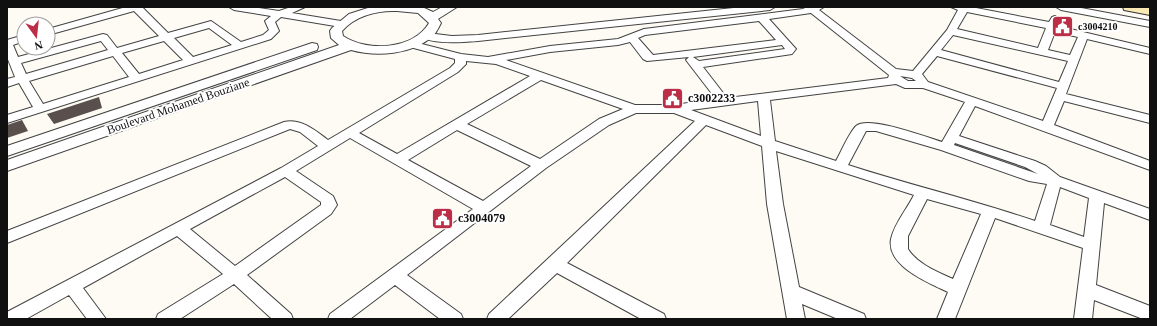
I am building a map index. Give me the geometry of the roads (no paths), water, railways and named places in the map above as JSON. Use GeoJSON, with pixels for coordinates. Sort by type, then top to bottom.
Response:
{"type":"FeatureCollection","features":[{"type":"Feature","properties":{"kind":"main road"},"geometry":{"type":"LineString","coordinates":[[1129,7],[1150,11]]}},
{"type":"Feature","properties":{"kind":"street"},"geometry":{"type":"LineString","coordinates":[[56,30],[136,7],[191,61]]}},
{"type":"Feature","properties":{"kind":"street"},"geometry":{"type":"LineString","coordinates":[[236,7],[341,24]]}},
{"type":"Feature","properties":{"kind":"street"},"geometry":{"type":"LineString","coordinates":[[7,119],[273,34],[275,30],[270,20],[280,14],[300,7]]}},
{"type":"Feature","properties":{"kind":"street"},"geometry":{"type":"LineString","coordinates":[[412,7],[426,12],[433,17],[435,23],[434,30],[427,36],[410,44],[378,50],[343,42],[336,31],[341,24],[356,15],[377,8],[412,7]]}},
{"type":"Feature","properties":{"kind":"street"},"geometry":{"type":"LineString","coordinates":[[433,17],[451,7]]}},
{"type":"Feature","properties":{"kind":"street"},"geometry":{"type":"LineString","coordinates":[[427,36],[452,39],[478,38],[770,7]]}},
{"type":"Feature","properties":{"kind":"street"},"geometry":{"type":"LineString","coordinates":[[1042,52],[1060,7],[1150,24]]}},
{"type":"Feature","properties":{"kind":"street"},"geometry":{"type":"LineString","coordinates":[[410,44],[462,57],[490,59],[618,42],[633,38],[636,34],[644,32],[761,17],[814,8],[896,77],[910,85],[919,79],[935,52],[951,31],[960,8],[1053,27],[1150,51]]}},
{"type":"Feature","properties":{"kind":"street"},"geometry":{"type":"LineString","coordinates":[[696,65],[788,52],[791,49],[761,17]]}},
{"type":"Feature","properties":{"kind":"street"},"geometry":{"type":"LineString","coordinates":[[7,83],[212,24],[239,46]]}},
{"type":"Feature","properties":{"kind":"street"},"geometry":{"type":"LineString","coordinates":[[951,31],[1073,60]]}},
{"type":"Feature","properties":{"kind":"street"},"geometry":{"type":"LineString","coordinates":[[1046,127],[1084,35]]}},
{"type":"Feature","properties":{"kind":"street"},"geometry":{"type":"LineString","coordinates":[[15,61],[103,37],[136,78]]}},
{"type":"Feature","properties":{"kind":"street"},"geometry":{"type":"LineString","coordinates":[[633,38],[649,58],[688,55],[784,42]]}},
{"type":"Feature","properties":{"kind":"street","name":"Boulevard Mohamed Bouziane"},"geometry":{"type":"LineString","coordinates":[[7,151],[343,42]]}},
{"type":"Feature","properties":{"kind":"street","name":"Boulevard Mohamed Bouziane"},"geometry":{"type":"LineString","coordinates":[[7,166],[343,42]]}},
{"type":"Feature","properties":{"kind":"street"},"geometry":{"type":"LineString","coordinates":[[7,43],[22,78],[40,108]]}},
{"type":"Feature","properties":{"kind":"street"},"geometry":{"type":"LineString","coordinates":[[935,52],[1150,120]]}},
{"type":"Feature","properties":{"kind":"street"},"geometry":{"type":"LineString","coordinates":[[688,55],[725,103]]}},
{"type":"Feature","properties":{"kind":"street"},"geometry":{"type":"LineString","coordinates":[[10,319],[179,229],[328,147],[454,70],[460,64],[462,57]]}},
{"type":"Feature","properties":{"kind":"street"},"geometry":{"type":"LineString","coordinates":[[490,59],[634,109],[676,109],[764,98],[896,77]]}},
{"type":"Feature","properties":{"kind":"street"},"geometry":{"type":"LineString","coordinates":[[397,160],[539,76]]}},
{"type":"Feature","properties":{"kind":"street"},"geometry":{"type":"LineString","coordinates":[[919,79],[972,101],[1150,166]]}},
{"type":"Feature","properties":{"kind":"street"},"geometry":{"type":"LineString","coordinates":[[764,98],[767,143],[775,204],[796,319]]}},
{"type":"Feature","properties":{"kind":"street"},"geometry":{"type":"LineString","coordinates":[[949,142],[972,101]]}},
{"type":"Feature","properties":{"kind":"street"},"geometry":{"type":"LineString","coordinates":[[337,319],[482,208],[541,165],[604,122],[634,109]]}},
{"type":"Feature","properties":{"kind":"street"},"geometry":{"type":"LineString","coordinates":[[676,109],[767,143],[923,193],[990,211],[1091,245]]}},
{"type":"Feature","properties":{"kind":"street"},"geometry":{"type":"LineString","coordinates":[[1113,109],[1150,125]]}},
{"type":"Feature","properties":{"kind":"street"},"geometry":{"type":"LineString","coordinates":[[496,319],[555,264],[704,119]]}},
{"type":"Feature","properties":{"kind":"street"},"geometry":{"type":"LineString","coordinates":[[7,237],[289,125],[296,125],[304,129],[328,147]]}},
{"type":"Feature","properties":{"kind":"street"},"geometry":{"type":"LineString","coordinates":[[458,125],[541,165]]}},
{"type":"Feature","properties":{"kind":"street"},"geometry":{"type":"LineString","coordinates":[[840,166],[861,128],[877,128],[949,142],[1034,178],[1055,180],[1150,215]]}},
{"type":"Feature","properties":{"kind":"street"},"geometry":{"type":"LineString","coordinates":[[350,133],[482,208]]}},
{"type":"Feature","properties":{"kind":"street"},"geometry":{"type":"LineString","coordinates":[[165,319],[235,275],[326,210],[329,205],[328,200],[286,171]]}},
{"type":"Feature","properties":{"kind":"street"},"geometry":{"type":"LineString","coordinates":[[1041,228],[1055,180]]}},
{"type":"Feature","properties":{"kind":"street"},"geometry":{"type":"LineString","coordinates":[[923,193],[899,240],[900,253],[912,265],[958,289]]}},
{"type":"Feature","properties":{"kind":"street"},"geometry":{"type":"LineString","coordinates":[[1083,319],[1097,195]]}},
{"type":"Feature","properties":{"kind":"street"},"geometry":{"type":"LineString","coordinates":[[946,319],[990,211]]}},
{"type":"Feature","properties":{"kind":"street"},"geometry":{"type":"LineString","coordinates":[[179,229],[235,275],[284,319]]}},
{"type":"Feature","properties":{"kind":"street"},"geometry":{"type":"LineString","coordinates":[[555,264],[657,319]]}},
{"type":"Feature","properties":{"kind":"street"},"geometry":{"type":"LineString","coordinates":[[395,276],[454,319]]}},
{"type":"Feature","properties":{"kind":"street"},"geometry":{"type":"LineString","coordinates":[[72,286],[97,319]]}},
{"type":"Feature","properties":{"kind":"street"},"geometry":{"type":"LineString","coordinates":[[1086,289],[1150,314]]}},
{"type":"Feature","properties":{"kind":"street"},"geometry":{"type":"LineString","coordinates":[[790,291],[858,319]]}},
{"type":"Feature","properties":{"kind":"place","name":"c3004210"},"geometry":{"type":"Point","coordinates":[1063,26]}},
{"type":"Feature","properties":{"kind":"place","name":"c3002233"},"geometry":{"type":"Point","coordinates":[672,98]}},
{"type":"Feature","properties":{"kind":"place","name":"c3004079"},"geometry":{"type":"Point","coordinates":[442,218]}}]}
